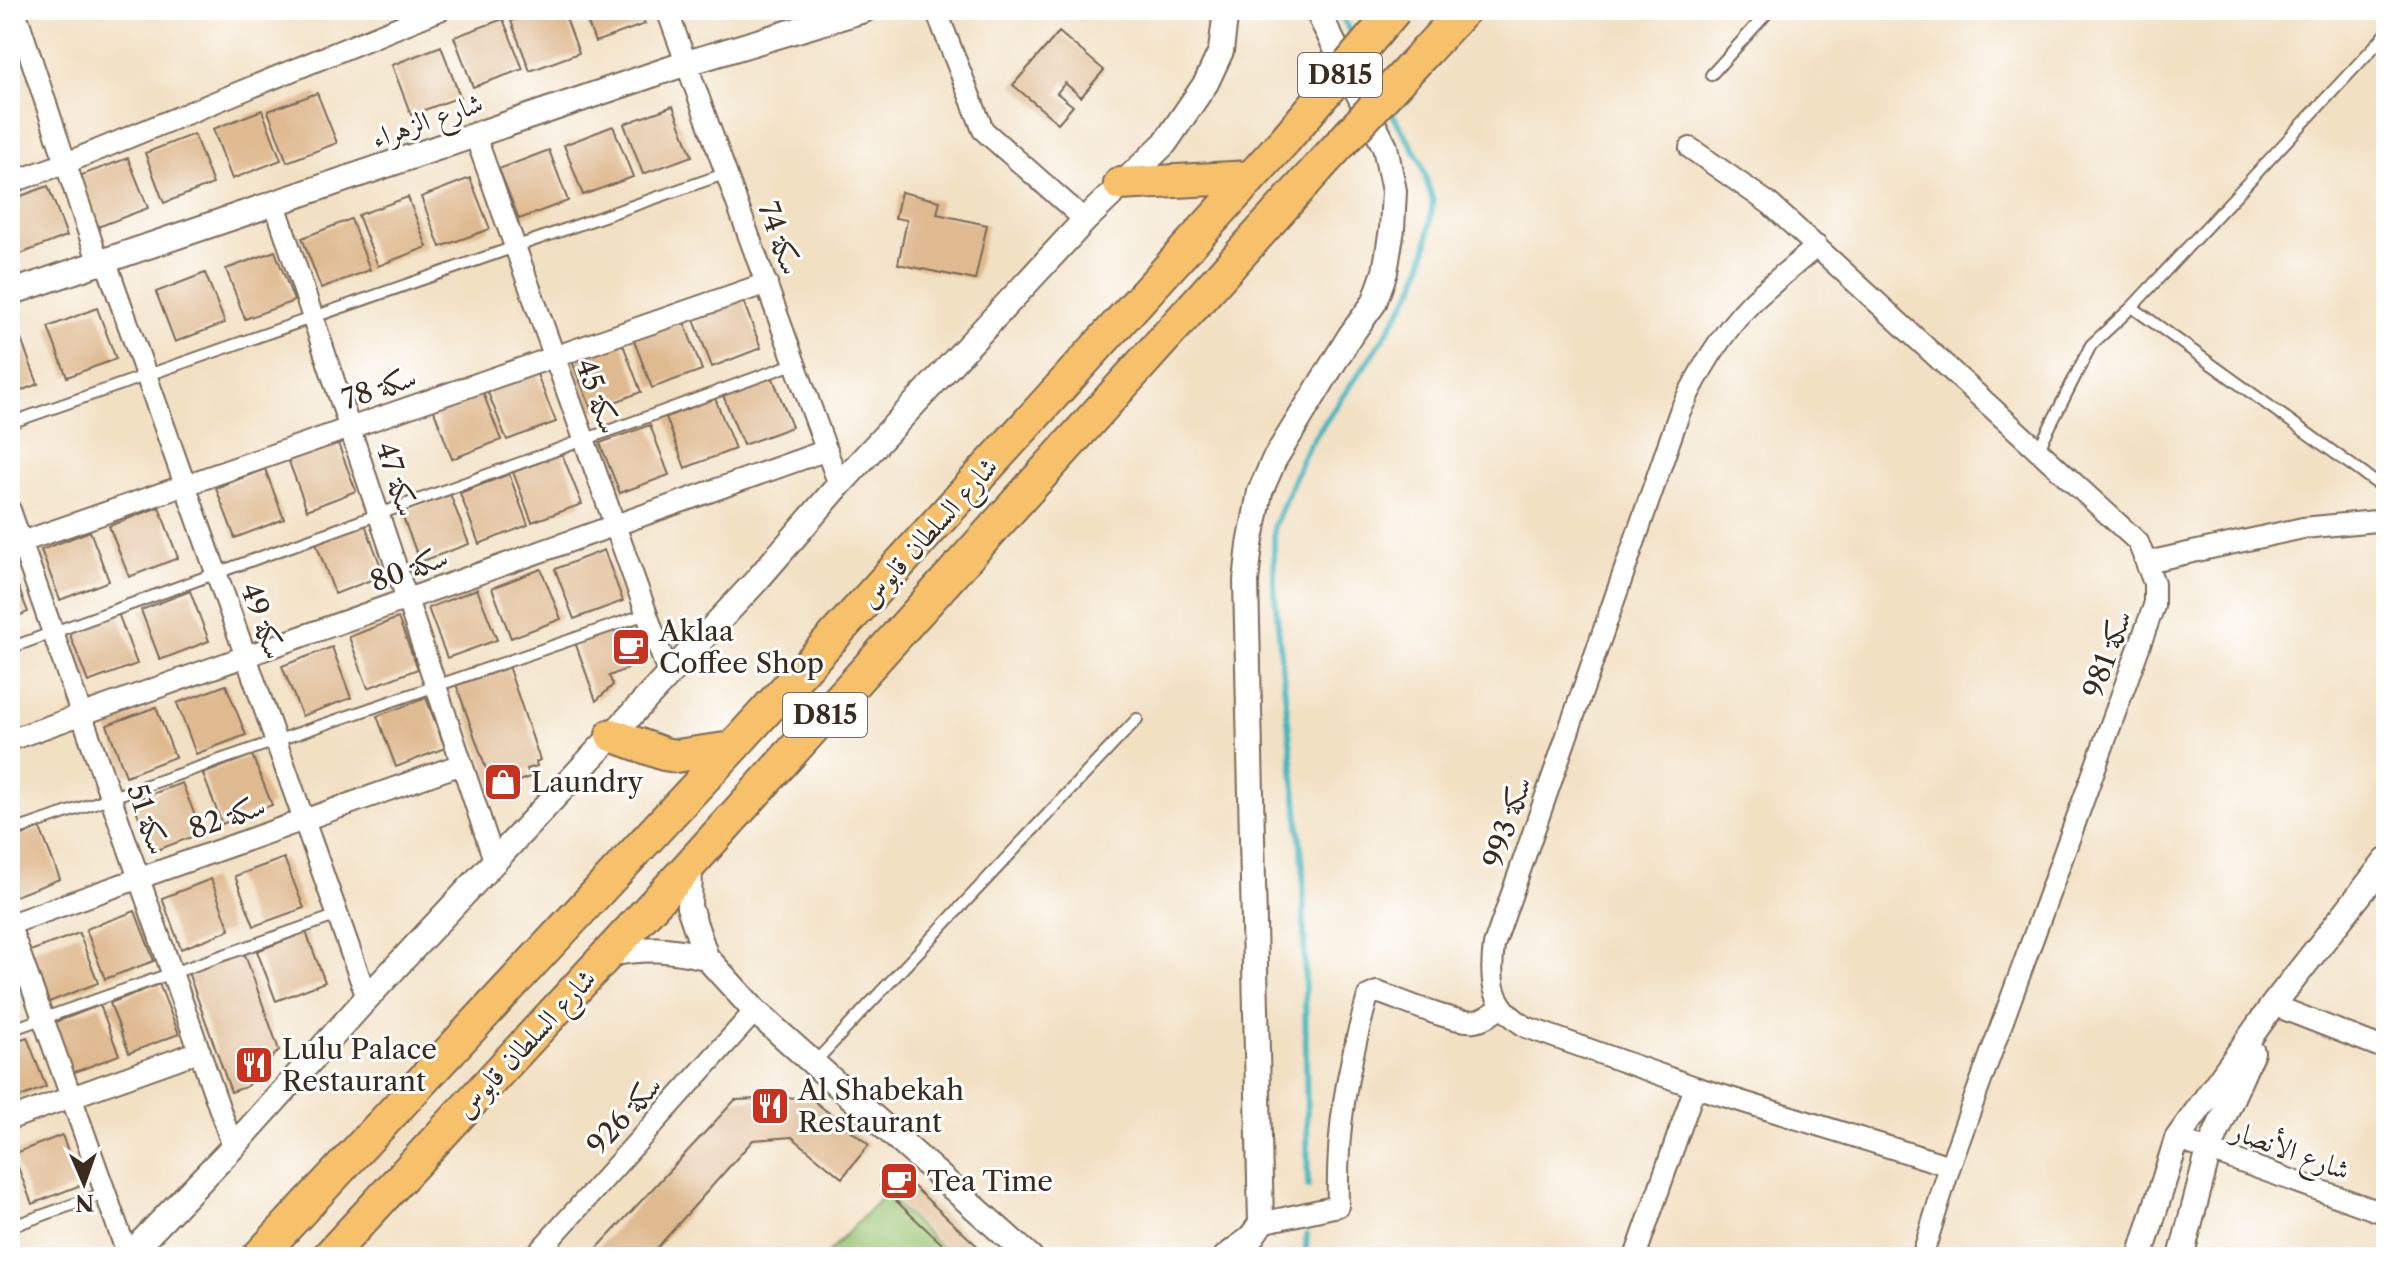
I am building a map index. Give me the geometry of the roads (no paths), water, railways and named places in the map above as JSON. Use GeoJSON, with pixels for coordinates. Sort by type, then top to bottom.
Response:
{"type":"FeatureCollection","features":[{"type":"Feature","properties":{"kind":"highway","name":"شارع السلطان قابوس"},"geometry":{"type":"LineString","coordinates":[[258,1257],[732,748],[1285,140],[1395,10]]}},
{"type":"Feature","properties":{"kind":"highway","name":"شارع السلطان قابوس"},"geometry":{"type":"LineString","coordinates":[[328,1257],[690,865],[1464,10]]}},
{"type":"Feature","properties":{"kind":"highway"},"geometry":{"type":"LineString","coordinates":[[1120,184],[1251,177]]}},
{"type":"Feature","properties":{"kind":"highway"},"geometry":{"type":"LineString","coordinates":[[612,735],[676,756],[732,748]]}},
{"type":"Feature","properties":{"kind":"street","name":"سكة 49"},"geometry":{"type":"LineString","coordinates":[[15,10],[66,163],[146,375],[367,998]]}},
{"type":"Feature","properties":{"kind":"street"},"geometry":{"type":"LineString","coordinates":[[10,183],[440,10]]}},
{"type":"Feature","properties":{"kind":"street","name":"سكة 74"},"geometry":{"type":"LineString","coordinates":[[667,10],[839,485]]}},
{"type":"Feature","properties":{"kind":"street","name":"شارع الزهراء"},"geometry":{"type":"LineString","coordinates":[[10,293],[687,63],[864,10]]}},
{"type":"Feature","properties":{"kind":"street"},"geometry":{"type":"LineString","coordinates":[[936,10],[983,130],[1085,220]]}},
{"type":"Feature","properties":{"kind":"street"},"geometry":{"type":"LineString","coordinates":[[10,925],[128,1256],[233,1147],[367,998],[669,676],[839,485],[1085,220],[1165,143],[1206,83],[1221,51],[1226,10]]}},
{"type":"Feature","properties":{"kind":"street"},"geometry":{"type":"LineString","coordinates":[[1226,1257],[1251,1238],[1261,1223],[1246,581],[1250,545],[1260,492],[1274,460],[1350,336],[1374,303],[1385,272],[1392,229],[1394,191],[1385,147],[1317,10]]}},
{"type":"Feature","properties":{"kind":"street","name":"سكة 45"},"geometry":{"type":"LineString","coordinates":[[475,135],[669,676]]}},
{"type":"Feature","properties":{"kind":"street","name":"سكة 981"},"geometry":{"type":"LineString","coordinates":[[1690,148],[1770,204],[2138,542],[2154,583],[2154,606],[1950,1166],[1922,1257]]}},
{"type":"Feature","properties":{"kind":"street","name":"سكة 47"},"geometry":{"type":"LineString","coordinates":[[275,204],[495,863]]}},
{"type":"Feature","properties":{"kind":"street","name":"سكة 993"},"geometry":{"type":"LineString","coordinates":[[1502,1007],[1491,970],[1494,945],[1680,411],[1698,373],[1718,342],[1751,303],[1817,246]]}},
{"type":"Feature","properties":{"kind":"street","name":"سكة 78"},"geometry":{"type":"LineString","coordinates":[[16,544],[767,283]]}},
{"type":"Feature","properties":{"kind":"street","name":"سكة 80"},"geometry":{"type":"LineString","coordinates":[[10,740],[827,450]]}},
{"type":"Feature","properties":{"kind":"street","name":"سكة 51"},"geometry":{"type":"LineString","coordinates":[[10,510],[16,544],[53,632],[233,1147]]}},
{"type":"Feature","properties":{"kind":"street"},"geometry":{"type":"LineString","coordinates":[[2147,562],[2303,528],[2386,520]]}},
{"type":"Feature","properties":{"kind":"street","name":"سكة 82"},"geometry":{"type":"LineString","coordinates":[[10,925],[462,764]]}},
{"type":"Feature","properties":{"kind":"street"},"geometry":{"type":"LineString","coordinates":[[2140,1257],[2177,1139],[2273,1005],[2386,861]]}},
{"type":"Feature","properties":{"kind":"street"},"geometry":{"type":"LineString","coordinates":[[690,865],[689,907],[706,957],[755,1011],[1030,1257]]}},
{"type":"Feature","properties":{"kind":"street"},"geometry":{"type":"LineString","coordinates":[[607,954],[668,948],[706,957]]}},
{"type":"Feature","properties":{"kind":"street"},"geometry":{"type":"LineString","coordinates":[[1261,1223],[1338,1206],[1338,1142],[1350,1060],[1368,996],[1377,992],[1473,1022],[1488,1017],[1502,1007],[1526,1027],[1695,1087],[1950,1166]]}},
{"type":"Feature","properties":{"kind":"street"},"geometry":{"type":"LineString","coordinates":[[2273,1005],[2386,1049]]}},
{"type":"Feature","properties":{"kind":"street"},"geometry":{"type":"LineString","coordinates":[[2181,1257],[2209,1150],[2273,1005]]}},
{"type":"Feature","properties":{"kind":"street","name":"سكة 926"},"geometry":{"type":"LineString","coordinates":[[534,1257],[755,1011]]}},
{"type":"Feature","properties":{"kind":"street"},"geometry":{"type":"LineString","coordinates":[[10,1119],[200,1051]]}},
{"type":"Feature","properties":{"kind":"street"},"geometry":{"type":"LineString","coordinates":[[1635,1257],[1695,1087]]}},
{"type":"Feature","properties":{"kind":"street","name":"شارع الأنصار"},"geometry":{"type":"LineString","coordinates":[[2177,1139],[2386,1214]]}},
{"type":"Feature","properties":{"kind":"lane"},"geometry":{"type":"LineString","coordinates":[[1711,75],[1770,10]]}},
{"type":"Feature","properties":{"kind":"lane"},"geometry":{"type":"LineString","coordinates":[[2038,450],[2091,345],[2132,307],[2386,34]]}},
{"type":"Feature","properties":{"kind":"lane"},"geometry":{"type":"LineString","coordinates":[[10,423],[727,173]]}},
{"type":"Feature","properties":{"kind":"lane"},"geometry":{"type":"LineString","coordinates":[[2132,307],[2386,490]]}},
{"type":"Feature","properties":{"kind":"lane"},"geometry":{"type":"LineString","coordinates":[[10,648],[796,363]]}},
{"type":"Feature","properties":{"kind":"lane"},"geometry":{"type":"LineString","coordinates":[[10,832],[646,614]]}},
{"type":"Feature","properties":{"kind":"lane"},"geometry":{"type":"LineString","coordinates":[[814,1063],[1137,719]]}},
{"type":"Feature","properties":{"kind":"lane"},"geometry":{"type":"LineString","coordinates":[[10,1030],[338,915]]}},
{"type":"Feature","properties":{"kind":"lane"},"geometry":{"type":"LineString","coordinates":[[10,1227],[105,1193]]}},
{"type":"Feature","properties":{"kind":"waterway"},"geometry":{"type":"LineString","coordinates":[[1339,10],[1355,42]]}},
{"type":"Feature","properties":{"kind":"waterway"},"geometry":{"type":"LineString","coordinates":[[1365,62],[1379,88]]}},
{"type":"Feature","properties":{"kind":"waterway"},"geometry":{"type":"LineString","coordinates":[[1308,1187],[1303,866],[1274,587],[1274,526],[1307,448],[1379,345],[1415,286],[1426,250],[1433,201],[1420,160],[1387,105]]}},
{"type":"Feature","properties":{"kind":"waterway"},"geometry":{"type":"LineString","coordinates":[[1305,1257],[1307,1235]]}},
{"type":"Feature","properties":{"kind":"place","name":"Aklaa Coffee Shop"},"geometry":{"type":"Point","coordinates":[631,647]}},
{"type":"Feature","properties":{"kind":"place","name":"Laundry"},"geometry":{"type":"Point","coordinates":[503,782]}},
{"type":"Feature","properties":{"kind":"place","name":"Lulu Palace Restaurant"},"geometry":{"type":"Point","coordinates":[254,1065]}},
{"type":"Feature","properties":{"kind":"place","name":"Al Shabekah Restaurant"},"geometry":{"type":"Point","coordinates":[770,1106]}},
{"type":"Feature","properties":{"kind":"place","name":"Tea Time"},"geometry":{"type":"Point","coordinates":[899,1181]}}]}
